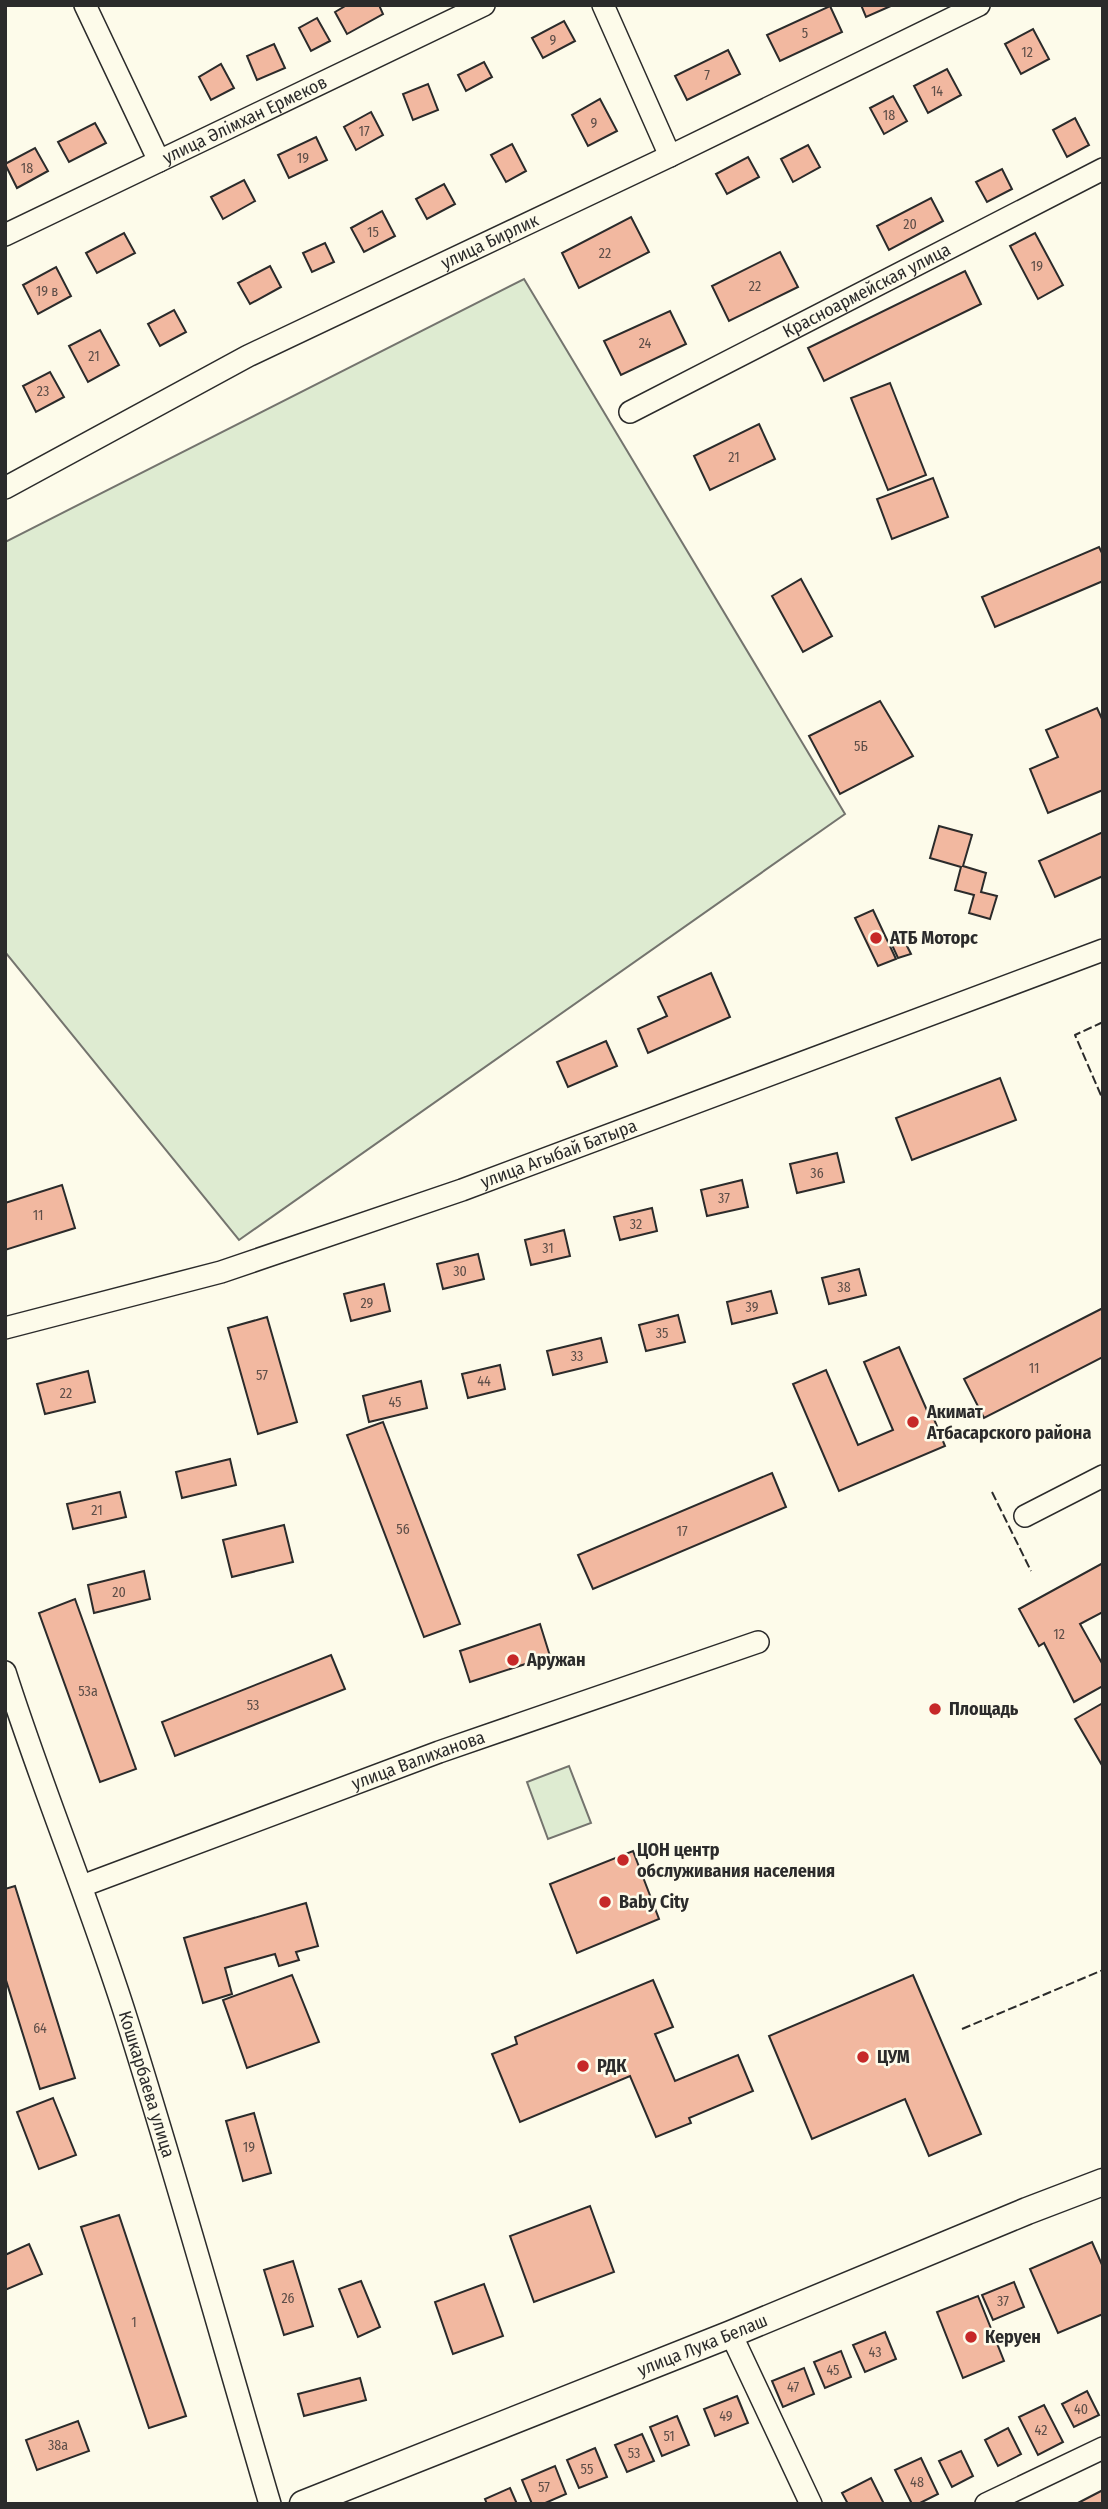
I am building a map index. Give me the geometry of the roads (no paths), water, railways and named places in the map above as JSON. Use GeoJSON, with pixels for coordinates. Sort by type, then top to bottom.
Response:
{"type":"FeatureCollection","features":[{"type":"Feature","properties":{"kind":"main road","name":"улица Лука Белаш"},"geometry":{"type":"LineString","coordinates":[[303,2504],[731,2334],[1103,2182]]}},
{"type":"Feature","properties":{"kind":"street"},"geometry":{"type":"LineString","coordinates":[[85,5],[159,161]]}},
{"type":"Feature","properties":{"kind":"street","name":"улица Әлімхан Ермеков"},"geometry":{"type":"LineString","coordinates":[[5,235],[484,5]]}},
{"type":"Feature","properties":{"kind":"street"},"geometry":{"type":"LineString","coordinates":[[603,5],[670,156]]}},
{"type":"Feature","properties":{"kind":"street","name":"улица Бирлик"},"geometry":{"type":"LineString","coordinates":[[5,488],[248,356],[670,156],[979,5]]}},
{"type":"Feature","properties":{"kind":"street","name":"Красноармейская улица"},"geometry":{"type":"LineString","coordinates":[[630,412],[1103,169]]}},
{"type":"Feature","properties":{"kind":"street","name":"улица Агыбай Батыра"},"geometry":{"type":"LineString","coordinates":[[5,1328],[221,1272],[322,1238],[462,1189],[1103,950]]}},
{"type":"Feature","properties":{"kind":"street"},"geometry":{"type":"LineString","coordinates":[[1025,1516],[1103,1476]]}},
{"type":"Feature","properties":{"kind":"street","name":"улица Валиханова"},"geometry":{"type":"LineString","coordinates":[[82,1886],[439,1752],[758,1642]]}},
{"type":"Feature","properties":{"kind":"street","name":"Кошкарбаева улица"},"geometry":{"type":"LineString","coordinates":[[5,1672],[82,1886],[130,2030],[270,2504]]}},
{"type":"Feature","properties":{"kind":"street"},"geometry":{"type":"LineString","coordinates":[[731,2334],[811,2504]]}},
{"type":"Feature","properties":{"kind":"street"},"geometry":{"type":"LineString","coordinates":[[986,2504],[1103,2448]]}},
{"type":"Feature","properties":{"kind":"place","name":"АТБ Моторс"},"geometry":{"type":"Point","coordinates":[876,938]}},
{"type":"Feature","properties":{"kind":"place","name":"Акимат Атбасарского района"},"geometry":{"type":"Point","coordinates":[913,1422]}},
{"type":"Feature","properties":{"kind":"place","name":"Аружан"},"geometry":{"type":"Point","coordinates":[513,1660]}},
{"type":"Feature","properties":{"kind":"place","name":"Площадь"},"geometry":{"type":"Point","coordinates":[935,1709]}},
{"type":"Feature","properties":{"kind":"place","name":"ЦОН центр обслуживания населения"},"geometry":{"type":"Point","coordinates":[623,1860]}},
{"type":"Feature","properties":{"kind":"place","name":"Baby City"},"geometry":{"type":"Point","coordinates":[605,1902]}},
{"type":"Feature","properties":{"kind":"place","name":"ЦУМ"},"geometry":{"type":"Point","coordinates":[863,2057]}},
{"type":"Feature","properties":{"kind":"place","name":"РДК"},"geometry":{"type":"Point","coordinates":[583,2066]}},
{"type":"Feature","properties":{"kind":"place","name":"Керуен"},"geometry":{"type":"Point","coordinates":[971,2337]}}]}
